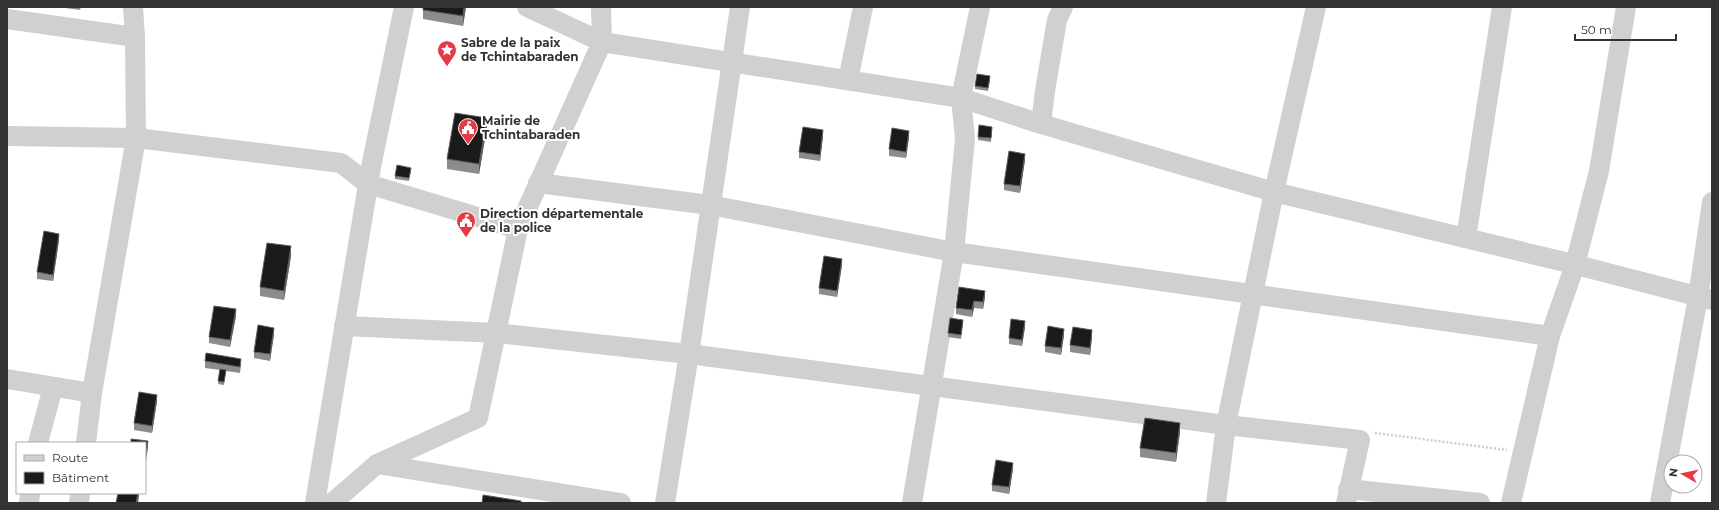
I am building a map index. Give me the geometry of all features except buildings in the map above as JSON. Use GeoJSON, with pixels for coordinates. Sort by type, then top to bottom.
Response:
{"type":"FeatureCollection","features":[{"type":"Feature","properties":{"kind":"street"},"geometry":{"type":"LineString","coordinates":[[86,442],[92,393],[136,138],[136,37],[133,7]]}},
{"type":"Feature","properties":{"kind":"street"},"geometry":{"type":"LineString","coordinates":[[315,503],[368,184],[404,7]]}},
{"type":"Feature","properties":{"kind":"street"},"geometry":{"type":"LineString","coordinates":[[527,7],[602,42],[961,98],[1041,124],[1274,192],[1575,264],[1705,299]]}},
{"type":"Feature","properties":{"kind":"street"},"geometry":{"type":"LineString","coordinates":[[332,503],[377,464],[478,418],[518,229],[602,42],[602,7]]}},
{"type":"Feature","properties":{"kind":"street"},"geometry":{"type":"LineString","coordinates":[[665,503],[689,354],[740,7]]}},
{"type":"Feature","properties":{"kind":"street"},"geometry":{"type":"LineString","coordinates":[[848,80],[863,7]]}},
{"type":"Feature","properties":{"kind":"street"},"geometry":{"type":"LineString","coordinates":[[912,503],[954,252],[965,139],[961,98],[980,7]]}},
{"type":"Feature","properties":{"kind":"street"},"geometry":{"type":"LineString","coordinates":[[1041,124],[1057,20],[1062,7]]}},
{"type":"Feature","properties":{"kind":"street"},"geometry":{"type":"LineString","coordinates":[[1216,503],[1226,425],[1274,192],[1316,7]]}},
{"type":"Feature","properties":{"kind":"street"},"geometry":{"type":"LineString","coordinates":[[1466,238],[1502,7]]}},
{"type":"Feature","properties":{"kind":"street"},"geometry":{"type":"LineString","coordinates":[[1511,503],[1550,336],[1575,264],[1599,171],[1626,7]]}},
{"type":"Feature","properties":{"kind":"street"},"geometry":{"type":"LineString","coordinates":[[7,19],[136,37]]}},
{"type":"Feature","properties":{"kind":"street"},"geometry":{"type":"LineString","coordinates":[[7,136],[136,138],[341,163],[368,184],[518,229]]}},
{"type":"Feature","properties":{"kind":"street"},"geometry":{"type":"LineString","coordinates":[[538,182],[710,205],[954,252],[1550,336]]}},
{"type":"Feature","properties":{"kind":"street"},"geometry":{"type":"LineString","coordinates":[[1660,503],[1705,299],[1712,202]]}},
{"type":"Feature","properties":{"kind":"street"},"geometry":{"type":"LineString","coordinates":[[344,326],[496,333],[689,354],[1226,425],[1360,440],[1347,496],[1480,503]]}},
{"type":"Feature","properties":{"kind":"street"},"geometry":{"type":"LineString","coordinates":[[7,379],[92,393]]}},
{"type":"Feature","properties":{"kind":"street"},"geometry":{"type":"LineString","coordinates":[[38,442],[52,387]]}},
{"type":"Feature","properties":{"kind":"street"},"geometry":{"type":"LineString","coordinates":[[377,464],[621,503]]}},
{"type":"Feature","properties":{"kind":"path"},"geometry":{"type":"LineString","coordinates":[[1360,440],[1372,433],[1523,452]]}},
{"type":"Feature","properties":{"kind":"place","name":"Sabre de la paix de Tchintabaraden"},"geometry":{"type":"Point","coordinates":[447,67]}},
{"type":"Feature","properties":{"kind":"place","name":"Mairie de Tchintabaraden"},"geometry":{"type":"Point","coordinates":[468,145]}},
{"type":"Feature","properties":{"kind":"place","name":"Direction départementale de la police"},"geometry":{"type":"Point","coordinates":[466,238]}}]}
